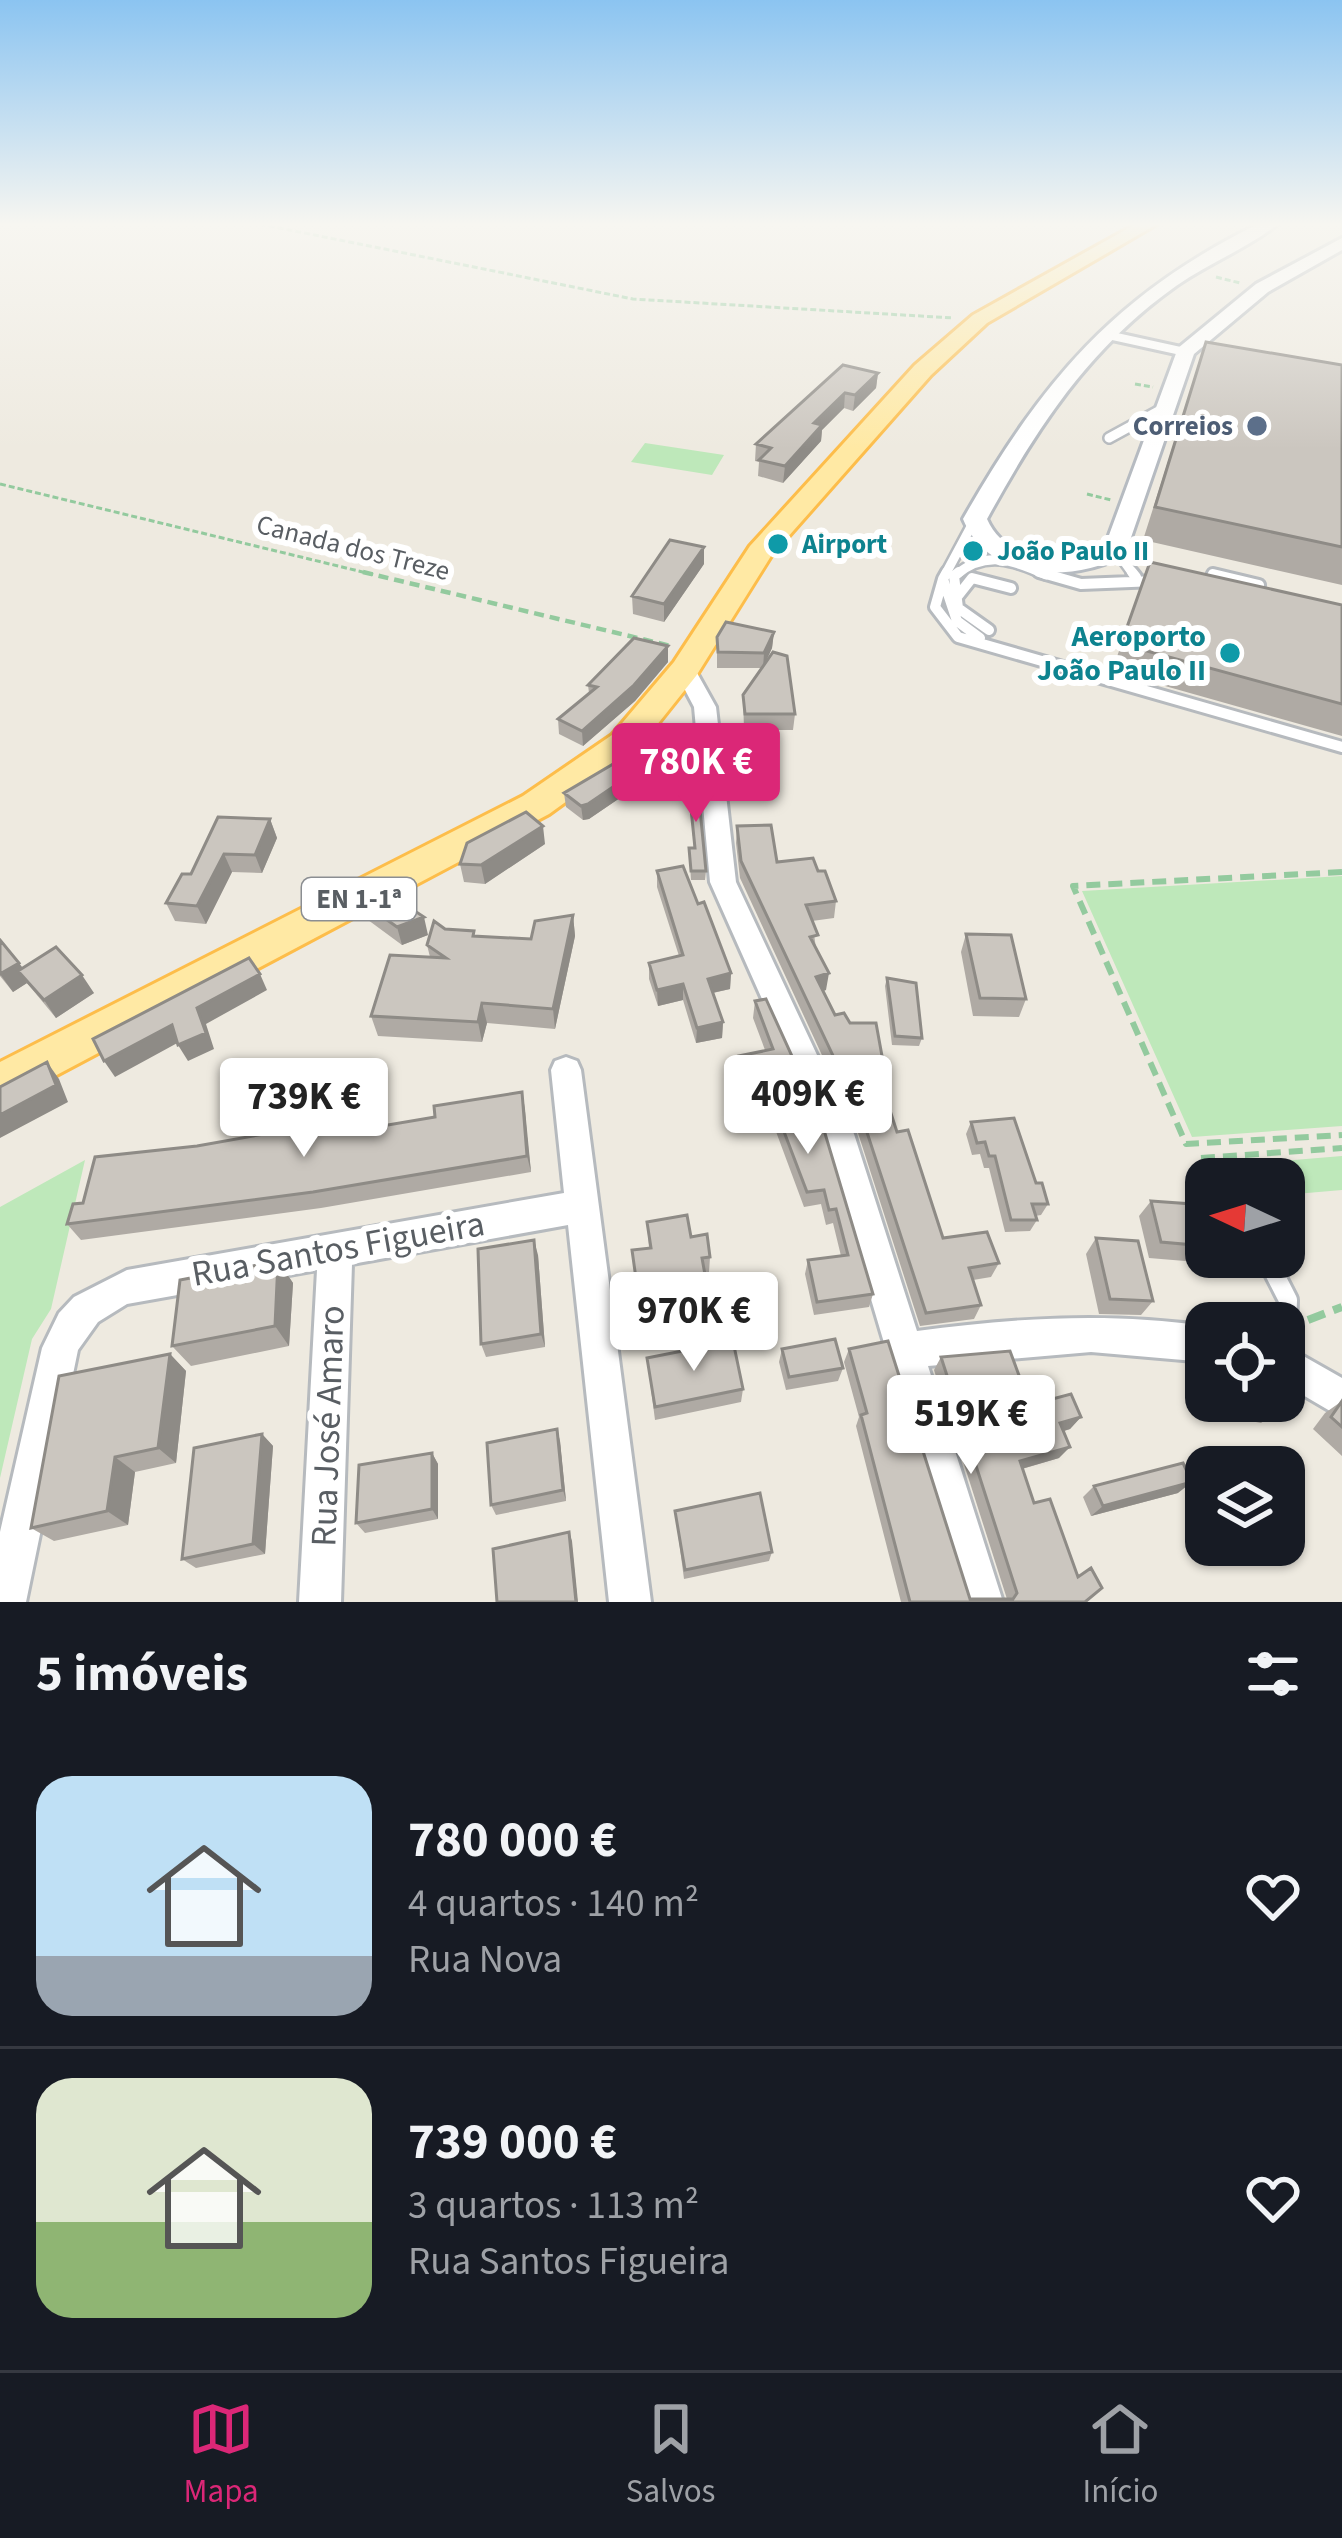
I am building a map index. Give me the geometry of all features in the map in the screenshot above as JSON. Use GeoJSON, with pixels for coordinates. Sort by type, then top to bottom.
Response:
{"type":"FeatureCollection","features":[{"type":"Feature","properties":{"kind":"main road","name":"EN 1-1ª"},"geometry":{"type":"LineString","coordinates":[[0,1085],[536,805],[624,743],[690,661],[748,568],[794,511],[923,370],[980,320],[1017,299]]}},
{"type":"Feature","properties":{"kind":"main road"},"geometry":{"type":"LineString","coordinates":[[1146,299],[1026,429],[976,519],[977,530],[993,547],[1023,560],[1079,565],[1102,560],[1116,550],[1164,408],[1194,347],[1250,299]]}},
{"type":"Feature","properties":{"kind":"street"},"geometry":{"type":"LineString","coordinates":[[1108,335],[1194,347]]}},
{"type":"Feature","properties":{"kind":"street"},"geometry":{"type":"LineString","coordinates":[[690,661],[705,707],[723,882],[838,1134],[982,1602]]}},
{"type":"Feature","properties":{"kind":"street"},"geometry":{"type":"LineString","coordinates":[[566,1070],[630,1602]]}},
{"type":"Feature","properties":{"kind":"street","name":"Rua Santos Figueira"},"geometry":{"type":"LineString","coordinates":[[5,1602],[60,1348],[72,1320],[95,1298],[127,1287],[582,1206]]}},
{"type":"Feature","properties":{"kind":"street","name":"Rua José Amaro"},"geometry":{"type":"LineString","coordinates":[[320,1602],[335,1250]]}},
{"type":"Feature","properties":{"kind":"street"},"geometry":{"type":"LineString","coordinates":[[905,1351],[1061,1331],[1185,1340]]}},
{"type":"Feature","properties":{"kind":"street"},"geometry":{"type":"LineString","coordinates":[[1305,1368],[1342,1399]]}},
{"type":"Feature","properties":{"kind":"lane"},"geometry":{"type":"LineString","coordinates":[[1109,438],[1164,408]]}},
{"type":"Feature","properties":{"kind":"lane"},"geometry":{"type":"LineString","coordinates":[[976,519],[943,579],[935,607],[958,637],[1342,747]]}},
{"type":"Feature","properties":{"kind":"lane"},"geometry":{"type":"LineString","coordinates":[[1116,550],[1136,577]]}},
{"type":"Feature","properties":{"kind":"lane"},"geometry":{"type":"LineString","coordinates":[[989,630],[965,615],[956,598],[954,576],[963,564],[989,558],[1023,560],[1042,573],[1073,583],[1106,584],[1136,577],[1166,584]]}},
{"type":"Feature","properties":{"kind":"lane"},"geometry":{"type":"LineString","coordinates":[[1225,595],[1194,590],[1207,588],[1213,574],[1218,574],[1257,584],[1257,598],[1248,598]]}},
{"type":"Feature","properties":{"kind":"lane"},"geometry":{"type":"LineString","coordinates":[[956,598],[972,578],[1011,589]]}},
{"type":"Feature","properties":{"kind":"lane"},"geometry":{"type":"LineString","coordinates":[[943,579],[952,611],[966,630],[998,645],[1083,669]]}},
{"type":"Feature","properties":{"kind":"path"},"geometry":{"type":"LineString","coordinates":[[645,299],[980,320]]}},
{"type":"Feature","properties":{"kind":"path","name":"Canada dos Treze"},"geometry":{"type":"LineString","coordinates":[[0,484],[690,661]]}},
{"type":"Feature","properties":{"kind":"path"},"geometry":{"type":"LineString","coordinates":[[1342,872],[1073,886],[1186,1144],[1342,1135]]}},
{"type":"Feature","properties":{"kind":"path"},"geometry":{"type":"LineString","coordinates":[[1201,1158],[1342,1148]]}},
{"type":"Feature","properties":{"kind":"path"},"geometry":{"type":"LineString","coordinates":[[1305,1336],[1342,1307]]}},
{"type":"Feature","properties":{"kind":"green space"},"geometry":{"type":"Polygon","coordinates":[[[645,443],[724,455],[712,475],[631,462],[645,443]]]}},
{"type":"Feature","properties":{"kind":"green space"},"geometry":{"type":"Polygon","coordinates":[[[1342,876],[1342,1126],[1192,1137],[1082,891],[1342,876]]]}},
{"type":"Feature","properties":{"kind":"green space"},"geometry":{"type":"Polygon","coordinates":[[[1342,1156],[1342,1190],[1305,1193],[1305,1159],[1342,1156]]]}},
{"type":"Feature","properties":{"kind":"green space"},"geometry":{"type":"Polygon","coordinates":[[[85,1160],[51,1309],[32,1339],[0,1478],[0,1207],[85,1160]]]}},
{"type":"Feature","properties":{"kind":"building"},"geometry":{"type":"Polygon","coordinates":[[[1206,342],[1342,365],[1342,547],[1155,507],[1206,342]]]}},
{"type":"Feature","properties":{"kind":"building"},"geometry":{"type":"Polygon","coordinates":[[[843,365],[878,373],[855,395],[845,393],[814,423],[822,425],[785,466],[759,460],[771,448],[756,444],[843,365]]]}},
{"type":"Feature","properties":{"kind":"building"},"geometry":{"type":"Polygon","coordinates":[[[670,540],[704,547],[664,604],[632,596],[670,540]]]}},
{"type":"Feature","properties":{"kind":"building","name":"Aeroporto João Paulo II"},"geometry":{"type":"Polygon","coordinates":[[[1150,562],[1342,605],[1342,704],[1121,644],[1150,562]]]}},
{"type":"Feature","properties":{"kind":"building"},"geometry":{"type":"Polygon","coordinates":[[[726,622],[774,632],[764,653],[718,652],[717,637],[726,622]]]}},
{"type":"Feature","properties":{"kind":"building"},"geometry":{"type":"Polygon","coordinates":[[[634,638],[668,646],[634,685],[582,731],[558,719],[597,687],[588,685],[634,638]]]}},
{"type":"Feature","properties":{"kind":"building"},"geometry":{"type":"Polygon","coordinates":[[[773,652],[787,656],[795,714],[745,714],[743,695],[773,652]]]}},
{"type":"Feature","properties":{"kind":"building"},"geometry":{"type":"Polygon","coordinates":[[[654,731],[689,738],[667,759],[657,757],[588,804],[581,806],[564,793],[625,757],[654,731]]]}},
{"type":"Feature","properties":{"kind":"building"},"geometry":{"type":"Polygon","coordinates":[[[696,768],[706,871],[691,871],[689,848],[695,848],[687,769],[696,768]]]}},
{"type":"Feature","properties":{"kind":"building"},"geometry":{"type":"Polygon","coordinates":[[[526,812],[543,826],[481,865],[460,864],[467,843],[526,812]]]}},
{"type":"Feature","properties":{"kind":"building"},"geometry":{"type":"Polygon","coordinates":[[[218,817],[270,819],[255,855],[224,854],[197,906],[166,903],[182,874],[191,874],[218,817]]]}},
{"type":"Feature","properties":{"kind":"building"},"geometry":{"type":"Polygon","coordinates":[[[771,825],[777,862],[813,858],[818,871],[825,871],[836,901],[806,905],[818,935],[810,937],[829,973],[816,977],[835,1015],[844,1013],[850,1023],[876,1023],[888,1089],[883,1089],[897,1132],[908,1130],[943,1238],[987,1232],[999,1263],[969,1268],[981,1305],[926,1313],[862,1117],[741,861],[737,826],[771,825]]]}},
{"type":"Feature","properties":{"kind":"building"},"geometry":{"type":"Polygon","coordinates":[[[683,866],[698,904],[704,902],[731,973],[708,979],[723,1022],[697,1028],[683,984],[657,990],[649,963],[683,955],[657,871],[683,866]]]}},
{"type":"Feature","properties":{"kind":"building"},"geometry":{"type":"Polygon","coordinates":[[[380,888],[424,917],[397,927],[358,899],[380,888]]]}},
{"type":"Feature","properties":{"kind":"building"},"geometry":{"type":"Polygon","coordinates":[[[573,915],[553,1009],[482,1003],[478,1022],[371,1016],[390,955],[446,958],[427,945],[434,921],[445,929],[474,931],[473,936],[531,939],[535,921],[573,915]]]}},
{"type":"Feature","properties":{"kind":"building"},"geometry":{"type":"Polygon","coordinates":[[[966,934],[1011,935],[1026,999],[980,998],[966,934]]]}},
{"type":"Feature","properties":{"kind":"building"},"geometry":{"type":"Polygon","coordinates":[[[0,940],[19,963],[0,974],[0,940]]]}},
{"type":"Feature","properties":{"kind":"building"},"geometry":{"type":"Polygon","coordinates":[[[56,947],[82,975],[44,1000],[18,971],[56,947]]]}},
{"type":"Feature","properties":{"kind":"building"},"geometry":{"type":"Polygon","coordinates":[[[249,958],[260,974],[197,1008],[206,1033],[178,1045],[172,1025],[104,1061],[93,1039],[249,958]]]}},
{"type":"Feature","properties":{"kind":"building"},"geometry":{"type":"Polygon","coordinates":[[[887,978],[916,983],[922,1038],[895,1036],[887,978]]]}},
{"type":"Feature","properties":{"kind":"building"},"geometry":{"type":"Polygon","coordinates":[[[766,999],[821,1120],[873,1294],[817,1302],[808,1260],[848,1255],[836,1209],[829,1210],[824,1190],[807,1192],[767,1087],[751,1091],[739,1056],[773,1049],[755,1001],[766,999]]]}},
{"type":"Feature","properties":{"kind":"building"},"geometry":{"type":"Polygon","coordinates":[[[47,1062],[56,1085],[0,1115],[0,1087],[47,1062]]]}},
{"type":"Feature","properties":{"kind":"building"},"geometry":{"type":"Polygon","coordinates":[[[522,1092],[527,1156],[313,1192],[67,1224],[73,1204],[83,1203],[95,1157],[197,1146],[382,1113],[382,1126],[435,1117],[434,1106],[522,1092]]]}},
{"type":"Feature","properties":{"kind":"building"},"geometry":{"type":"Polygon","coordinates":[[[1014,1118],[1048,1204],[1032,1204],[1037,1220],[1011,1220],[995,1156],[989,1156],[985,1142],[977,1143],[971,1122],[1014,1118]]]}},
{"type":"Feature","properties":{"kind":"building"},"geometry":{"type":"Polygon","coordinates":[[[1151,1201],[1185,1203],[1185,1244],[1161,1242],[1151,1201]]]}},
{"type":"Feature","properties":{"kind":"building"},"geometry":{"type":"Polygon","coordinates":[[[687,1215],[691,1237],[707,1234],[710,1257],[702,1258],[711,1308],[661,1316],[658,1304],[640,1307],[632,1250],[651,1248],[647,1222],[687,1215]]]}},
{"type":"Feature","properties":{"kind":"building"},"geometry":{"type":"Polygon","coordinates":[[[1096,1238],[1138,1241],[1153,1301],[1110,1299],[1096,1238]]]}},
{"type":"Feature","properties":{"kind":"building"},"geometry":{"type":"Polygon","coordinates":[[[534,1240],[541,1334],[481,1344],[478,1249],[534,1240]]]}},
{"type":"Feature","properties":{"kind":"building"},"geometry":{"type":"Polygon","coordinates":[[[278,1261],[275,1326],[172,1346],[180,1280],[278,1261]]]}},
{"type":"Feature","properties":{"kind":"building"},"geometry":{"type":"Polygon","coordinates":[[[835,1339],[843,1368],[789,1377],[782,1349],[835,1339]]]}},
{"type":"Feature","properties":{"kind":"building"},"geometry":{"type":"Polygon","coordinates":[[[733,1341],[743,1389],[655,1407],[647,1358],[733,1341]]]}},
{"type":"Feature","properties":{"kind":"building"},"geometry":{"type":"Polygon","coordinates":[[[888,1341],[970,1599],[1013,1599],[1017,1593],[941,1357],[1010,1351],[1030,1405],[1071,1394],[1081,1417],[1060,1423],[1070,1447],[1020,1461],[1034,1503],[1050,1499],[1078,1577],[1091,1568],[1102,1588],[1085,1602],[910,1602],[861,1415],[867,1413],[849,1349],[888,1341]]]}},
{"type":"Feature","properties":{"kind":"building"},"geometry":{"type":"Polygon","coordinates":[[[170,1354],[158,1448],[115,1457],[107,1511],[31,1528],[59,1376],[170,1354]]]}},
{"type":"Feature","properties":{"kind":"building"},"geometry":{"type":"Polygon","coordinates":[[[1342,1401],[1342,1427],[1331,1417],[1342,1401]]]}},
{"type":"Feature","properties":{"kind":"building"},"geometry":{"type":"Polygon","coordinates":[[[557,1429],[563,1490],[491,1505],[487,1443],[557,1429]]]}},
{"type":"Feature","properties":{"kind":"building"},"geometry":{"type":"Polygon","coordinates":[[[262,1434],[253,1544],[182,1559],[194,1448],[262,1434]]]}},
{"type":"Feature","properties":{"kind":"building"},"geometry":{"type":"Polygon","coordinates":[[[432,1453],[432,1509],[356,1523],[359,1465],[432,1453]]]}},
{"type":"Feature","properties":{"kind":"building"},"geometry":{"type":"Polygon","coordinates":[[[1183,1463],[1185,1467],[1185,1484],[1103,1506],[1094,1486],[1183,1463]]]}},
{"type":"Feature","properties":{"kind":"building"},"geometry":{"type":"Polygon","coordinates":[[[760,1493],[772,1552],[685,1570],[675,1511],[760,1493]]]}},
{"type":"Feature","properties":{"kind":"building"},"geometry":{"type":"Polygon","coordinates":[[[569,1532],[576,1602],[497,1602],[493,1549],[569,1532]]]}},
{"type":"Feature","properties":{"kind":"place","name":"Correios"},"geometry":{"type":"Point","coordinates":[1257,426]}},
{"type":"Feature","properties":{"kind":"place","name":"Airport"},"geometry":{"type":"Point","coordinates":[778,544]}},
{"type":"Feature","properties":{"kind":"place","name":"João Paulo II"},"geometry":{"type":"Point","coordinates":[973,551]}},
{"type":"Feature","properties":{"kind":"place","name":"Aeroporto João Paulo II"},"geometry":{"type":"Point","coordinates":[1230,653]}}]}
